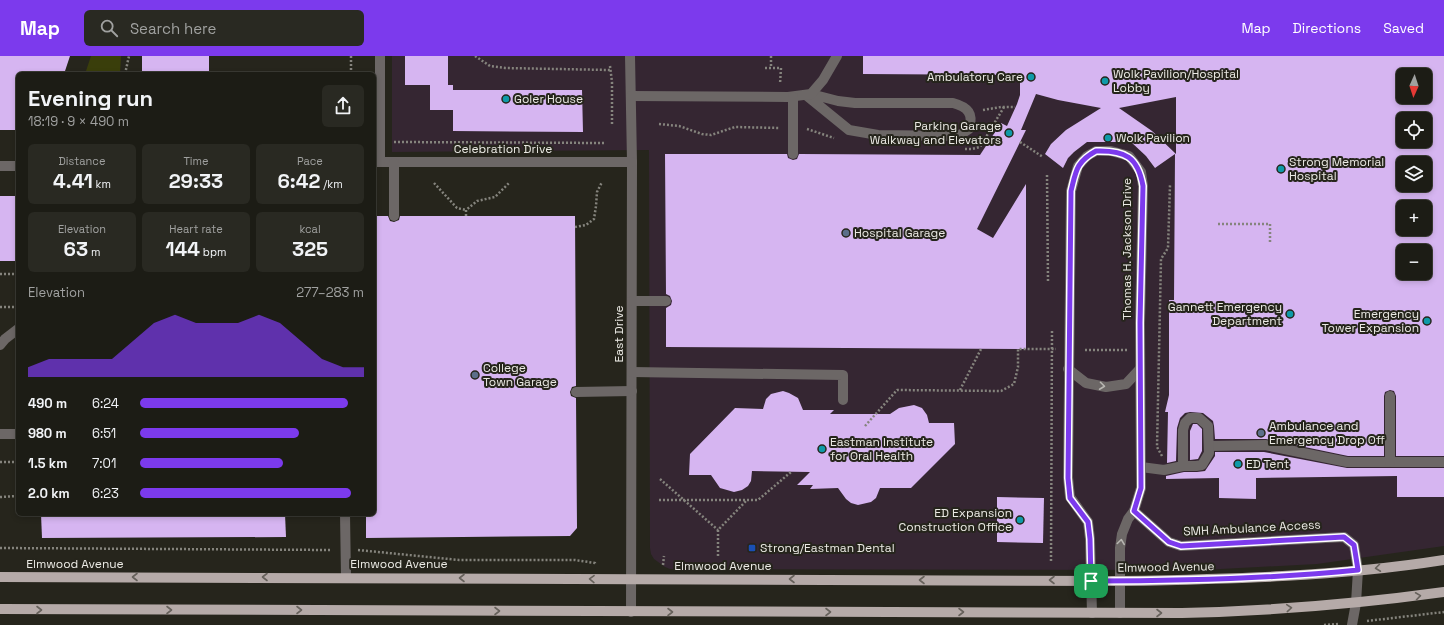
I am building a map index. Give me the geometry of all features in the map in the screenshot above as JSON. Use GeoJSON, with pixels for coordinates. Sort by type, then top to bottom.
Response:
{"type":"FeatureCollection","features":[{"type":"Feature","properties":{"kind":"main road","name":"Elmwood Avenue"},"geometry":{"type":"LineString","coordinates":[[0,576],[1120,581],[1300,576],[1444,560]]}},
{"type":"Feature","properties":{"kind":"main road"},"geometry":{"type":"LineString","coordinates":[[0,609],[632,612],[1229,612],[1356,603],[1444,592]]}},
{"type":"Feature","properties":{"kind":"street"},"geometry":{"type":"LineString","coordinates":[[377,162],[380,142],[380,56]]}},
{"type":"Feature","properties":{"kind":"street","name":"East Drive"},"geometry":{"type":"LineString","coordinates":[[630,56],[632,162],[632,612]]}},
{"type":"Feature","properties":{"kind":"street"},"geometry":{"type":"LineString","coordinates":[[823,80],[828,56]]}},
{"type":"Feature","properties":{"kind":"street"},"geometry":{"type":"LineString","coordinates":[[808,95],[823,80],[837,56]]}},
{"type":"Feature","properties":{"kind":"street"},"geometry":{"type":"LineString","coordinates":[[631,96],[794,97],[808,95],[855,103],[953,103],[963,105],[968,111],[972,121],[969,129],[958,136],[878,135],[849,130],[808,95]]}},
{"type":"Feature","properties":{"kind":"street"},"geometry":{"type":"LineString","coordinates":[[793,154],[794,97]]}},
{"type":"Feature","properties":{"kind":"street","name":"Thomas H. Jackson Drive"},"geometry":{"type":"LineString","coordinates":[[1092,613],[1090,539],[1088,522],[1070,498],[1068,478],[1068,369],[1071,191],[1078,166],[1087,156],[1096,151],[1111,151],[1129,156],[1141,172],[1143,186],[1140,369],[1141,488],[1134,511],[1122,534],[1120,548],[1120,613]]}},
{"type":"Feature","properties":{"kind":"street","name":"Celebration Drive"},"geometry":{"type":"LineString","coordinates":[[377,162],[632,162]]}},
{"type":"Feature","properties":{"kind":"street"},"geometry":{"type":"LineString","coordinates":[[394,163],[394,216]]}},
{"type":"Feature","properties":{"kind":"street"},"geometry":{"type":"LineString","coordinates":[[0,166],[16,166]]}},
{"type":"Feature","properties":{"kind":"street"},"geometry":{"type":"LineString","coordinates":[[632,301],[666,301]]}},
{"type":"Feature","properties":{"kind":"street"},"geometry":{"type":"LineString","coordinates":[[0,345],[16,331]]}},
{"type":"Feature","properties":{"kind":"street"},"geometry":{"type":"LineString","coordinates":[[1068,369],[1086,383],[1106,387],[1126,384],[1140,369]]}},
{"type":"Feature","properties":{"kind":"street"},"geometry":{"type":"LineString","coordinates":[[632,372],[843,375],[843,400]]}},
{"type":"Feature","properties":{"kind":"street"},"geometry":{"type":"LineString","coordinates":[[576,392],[632,391]]}},
{"type":"Feature","properties":{"kind":"street"},"geometry":{"type":"LineString","coordinates":[[1390,396],[1390,462]]}},
{"type":"Feature","properties":{"kind":"street"},"geometry":{"type":"LineString","coordinates":[[1141,467],[1164,470],[1184,466],[1202,465],[1209,454],[1208,426],[1199,418],[1190,418],[1185,423],[1183,430],[1184,466]]}},
{"type":"Feature","properties":{"kind":"street"},"geometry":{"type":"LineString","coordinates":[[0,434],[16,434]]}},
{"type":"Feature","properties":{"kind":"street"},"geometry":{"type":"LineString","coordinates":[[1209,446],[1265,445],[1336,460],[1444,462]]}},
{"type":"Feature","properties":{"kind":"street","name":"SMH Ambulance Access"},"geometry":{"type":"LineString","coordinates":[[1134,511],[1169,542],[1181,546],[1344,537],[1354,545],[1358,570],[1356,603],[1352,624]]}},
{"type":"Feature","properties":{"kind":"street"},"geometry":{"type":"LineString","coordinates":[[345,516],[346,577]]}},
{"type":"Feature","properties":{"kind":"path"},"geometry":{"type":"LineString","coordinates":[[125,72],[129,56]]}},
{"type":"Feature","properties":{"kind":"path"},"geometry":{"type":"LineString","coordinates":[[351,56],[351,72]]}},
{"type":"Feature","properties":{"kind":"path"},"geometry":{"type":"LineString","coordinates":[[475,56],[490,66],[505,68],[610,68],[612,82],[612,124]]}},
{"type":"Feature","properties":{"kind":"path"},"geometry":{"type":"LineString","coordinates":[[771,56],[771,68]]}},
{"type":"Feature","properties":{"kind":"path"},"geometry":{"type":"LineString","coordinates":[[765,68],[781,68],[780,80]]}},
{"type":"Feature","properties":{"kind":"path"},"geometry":{"type":"LineString","coordinates":[[968,111],[1015,107]]}},
{"type":"Feature","properties":{"kind":"path"},"geometry":{"type":"LineString","coordinates":[[659,124],[680,126],[702,134],[711,135],[735,127],[785,128]]}},
{"type":"Feature","properties":{"kind":"path"},"geometry":{"type":"LineString","coordinates":[[380,142],[606,143]]}},
{"type":"Feature","properties":{"kind":"path"},"geometry":{"type":"LineString","coordinates":[[1020,142],[1044,157]]}},
{"type":"Feature","properties":{"kind":"path"},"geometry":{"type":"LineString","coordinates":[[1047,175],[1048,282]]}},
{"type":"Feature","properties":{"kind":"path"},"geometry":{"type":"LineString","coordinates":[[575,227],[586,225],[594,219],[597,192],[602,182]]}},
{"type":"Feature","properties":{"kind":"path"},"geometry":{"type":"LineString","coordinates":[[434,183],[457,208],[466,210]]}},
{"type":"Feature","properties":{"kind":"path"},"geometry":{"type":"LineString","coordinates":[[466,216],[466,210],[476,201],[495,197],[509,183]]}},
{"type":"Feature","properties":{"kind":"path"},"geometry":{"type":"LineString","coordinates":[[1161,458],[1162,455],[1157,447],[1157,350],[1161,258],[1168,248],[1170,185]]}},
{"type":"Feature","properties":{"kind":"path"},"geometry":{"type":"LineString","coordinates":[[1218,224],[1270,224],[1270,243]]}},
{"type":"Feature","properties":{"kind":"path"},"geometry":{"type":"LineString","coordinates":[[0,274],[16,274]]}},
{"type":"Feature","properties":{"kind":"path"},"geometry":{"type":"LineString","coordinates":[[0,307],[16,307]]}},
{"type":"Feature","properties":{"kind":"path"},"geometry":{"type":"LineString","coordinates":[[1050,561],[1052,330]]}},
{"type":"Feature","properties":{"kind":"path"},"geometry":{"type":"LineString","coordinates":[[960,390],[981,349]]}},
{"type":"Feature","properties":{"kind":"path"},"geometry":{"type":"LineString","coordinates":[[865,426],[897,390],[1001,391],[1014,384],[1018,367],[1018,349],[1060,349]]}},
{"type":"Feature","properties":{"kind":"path"},"geometry":{"type":"LineString","coordinates":[[1085,350],[1130,350]]}},
{"type":"Feature","properties":{"kind":"path"},"geometry":{"type":"LineString","coordinates":[[0,462],[16,462]]}},
{"type":"Feature","properties":{"kind":"path"},"geometry":{"type":"LineString","coordinates":[[659,500],[758,500],[791,472]]}},
{"type":"Feature","properties":{"kind":"path"},"geometry":{"type":"LineString","coordinates":[[660,479],[718,530]]}},
{"type":"Feature","properties":{"kind":"path"},"geometry":{"type":"LineString","coordinates":[[0,497],[16,496]]}},
{"type":"Feature","properties":{"kind":"path"},"geometry":{"type":"LineString","coordinates":[[718,556],[718,530],[748,500]]}},
{"type":"Feature","properties":{"kind":"path"},"geometry":{"type":"LineString","coordinates":[[0,548],[345,550],[459,560],[575,560],[595,563]]}},
{"type":"Feature","properties":{"kind":"path"},"geometry":{"type":"LineString","coordinates":[[664,556],[664,566]]}},
{"type":"Feature","properties":{"kind":"path"},"geometry":{"type":"LineString","coordinates":[[1324,625],[1352,624],[1444,612]]}},
{"type":"Feature","properties":{"kind":"shaded area"},"geometry":{"type":"Polygon","coordinates":[[[392,56],[1444,56],[1444,546],[1317,564],[1202,570],[670,569],[665,567],[654,559],[650,548],[649,150],[392,152],[392,56]]]}},
{"type":"Feature","properties":{"kind":"green space"},"geometry":{"type":"Polygon","coordinates":[[[91,56],[121,56],[120,72],[86,72],[91,56]]]}},
{"type":"Feature","properties":{"kind":"building"},"geometry":{"type":"Polygon","coordinates":[[[0,56],[70,56],[65,72],[16,72],[16,130],[0,130],[0,56]]]}},
{"type":"Feature","properties":{"kind":"building"},"geometry":{"type":"Polygon","coordinates":[[[142,56],[209,56],[209,72],[142,72],[142,56]]]}},
{"type":"Feature","properties":{"kind":"building","name":"Goler House"},"geometry":{"type":"Polygon","coordinates":[[[405,56],[448,56],[448,85],[453,85],[453,90],[582,90],[583,132],[453,131],[453,110],[430,110],[430,85],[405,85],[405,56]]]}},
{"type":"Feature","properties":{"kind":"building"},"geometry":{"type":"Polygon","coordinates":[[[863,56],[1444,56],[1444,456],[1396,456],[1396,396],[1394,391],[1390,390],[1385,392],[1384,396],[1384,456],[1348,456],[1266,439],[1215,439],[1213,421],[1203,413],[1190,412],[1185,413],[1180,418],[1177,428],[1176,461],[1167,463],[1168,412],[1165,412],[1169,395],[1169,300],[1174,300],[1175,154],[1155,168],[1146,156],[1131,142],[1087,142],[1068,158],[1063,168],[1045,154],[1051,144],[1066,130],[1101,108],[1058,100],[1036,94],[1021,130],[1026,130],[977,229],[993,238],[1026,184],[1026,349],[666,347],[666,308],[671,305],[672,301],[670,296],[666,294],[665,154],[787,154],[788,158],[793,160],[797,159],[799,154],[980,155],[1001,123],[1007,126],[1020,95],[1020,75],[863,74],[863,56]],[[1176,97],[1119,108],[1152,131],[1176,154],[1176,97]]]}},
{"type":"Feature","properties":{"kind":"building"},"geometry":{"type":"Polygon","coordinates":[[[0,196],[16,196],[16,261],[0,261],[0,196]]]}},
{"type":"Feature","properties":{"kind":"building","name":"College Town Garage"},"geometry":{"type":"Polygon","coordinates":[[[376,216],[388,216],[390,221],[394,222],[399,220],[400,216],[575,216],[576,386],[572,387],[570,392],[571,396],[576,398],[577,528],[570,536],[366,538],[366,516],[376,516],[376,216]]]}},
{"type":"Feature","properties":{"kind":"building","name":"Eastman Institute for Oral Health"},"geometry":{"type":"Polygon","coordinates":[[[783,391],[798,398],[803,410],[834,410],[830,414],[890,414],[899,408],[914,405],[922,408],[927,415],[929,423],[954,423],[955,444],[911,488],[880,488],[876,498],[871,502],[858,505],[851,503],[846,499],[838,488],[810,489],[813,485],[797,485],[810,472],[752,471],[751,481],[748,486],[742,490],[734,492],[720,488],[711,475],[689,475],[690,454],[735,408],[763,409],[766,399],[771,394],[783,391]]]}},
{"type":"Feature","properties":{"kind":"building"},"geometry":{"type":"Polygon","coordinates":[[[1193,424],[1197,424],[1202,429],[1202,451],[1198,459],[1190,460],[1190,431],[1193,424]]]}},
{"type":"Feature","properties":{"kind":"building"},"geometry":{"type":"Polygon","coordinates":[[[1215,452],[1264,452],[1347,468],[1444,468],[1444,497],[1397,497],[1397,476],[1256,478],[1256,499],[1219,498],[1219,478],[1166,479],[1166,476],[1184,472],[1205,471],[1215,456],[1215,452]]]}},
{"type":"Feature","properties":{"kind":"building","name":"ED Expansion Construction Office"},"geometry":{"type":"Polygon","coordinates":[[[997,497],[1044,498],[1043,543],[997,542],[997,497]]]}},
{"type":"Feature","properties":{"kind":"building"},"geometry":{"type":"Polygon","coordinates":[[[41,516],[285,516],[286,537],[42,538],[41,516]]]}},
{"type":"Feature","properties":{"kind":"place","name":"Ambulatory Care"},"geometry":{"type":"Point","coordinates":[1031,77]}},
{"type":"Feature","properties":{"kind":"place","name":"Wolk Pavilion/Hospital Lobby"},"geometry":{"type":"Point","coordinates":[1105,81]}},
{"type":"Feature","properties":{"kind":"place","name":"Goler House"},"geometry":{"type":"Point","coordinates":[506,99]}},
{"type":"Feature","properties":{"kind":"place","name":"Parking Garage Walkway and Elevators"},"geometry":{"type":"Point","coordinates":[1009,133]}},
{"type":"Feature","properties":{"kind":"place","name":"Wolk Pavilion"},"geometry":{"type":"Point","coordinates":[1108,138]}},
{"type":"Feature","properties":{"kind":"place","name":"Strong Memorial Hospital"},"geometry":{"type":"Point","coordinates":[1281,169]}},
{"type":"Feature","properties":{"kind":"place","name":"Hospital Garage"},"geometry":{"type":"Point","coordinates":[846,233]}},
{"type":"Feature","properties":{"kind":"place","name":"Gannett Emergency Department"},"geometry":{"type":"Point","coordinates":[1290,314]}},
{"type":"Feature","properties":{"kind":"place","name":"Emergency Tower Expansion"},"geometry":{"type":"Point","coordinates":[1427,321]}},
{"type":"Feature","properties":{"kind":"place","name":"College Town Garage"},"geometry":{"type":"Point","coordinates":[475,375]}},
{"type":"Feature","properties":{"kind":"place","name":"Ambulance and Emergency Drop Off"},"geometry":{"type":"Point","coordinates":[1261,433]}},
{"type":"Feature","properties":{"kind":"place","name":"Eastman Institute for Oral Health"},"geometry":{"type":"Point","coordinates":[822,449]}},
{"type":"Feature","properties":{"kind":"place","name":"ED Tent"},"geometry":{"type":"Point","coordinates":[1238,464]}},
{"type":"Feature","properties":{"kind":"place","name":"ED Expansion Construction Office"},"geometry":{"type":"Point","coordinates":[1020,520]}},
{"type":"Feature","properties":{"kind":"place","name":"Strong/Eastman Dental"},"geometry":{"type":"Point","coordinates":[752,548]}},
{"type":"Feature","properties":{"kind":"route"},"geometry":{"type":"LineString","coordinates":[[1096,151],[1111,151],[1129,156],[1141,172],[1143,186],[1140,323],[1141,488],[1134,511],[1169,542],[1181,546],[1344,537],[1354,545],[1358,570],[1300,576],[1232,579],[1091,581],[1088,522],[1070,498],[1068,478],[1071,191],[1078,166],[1087,156],[1096,151]]}}]}
